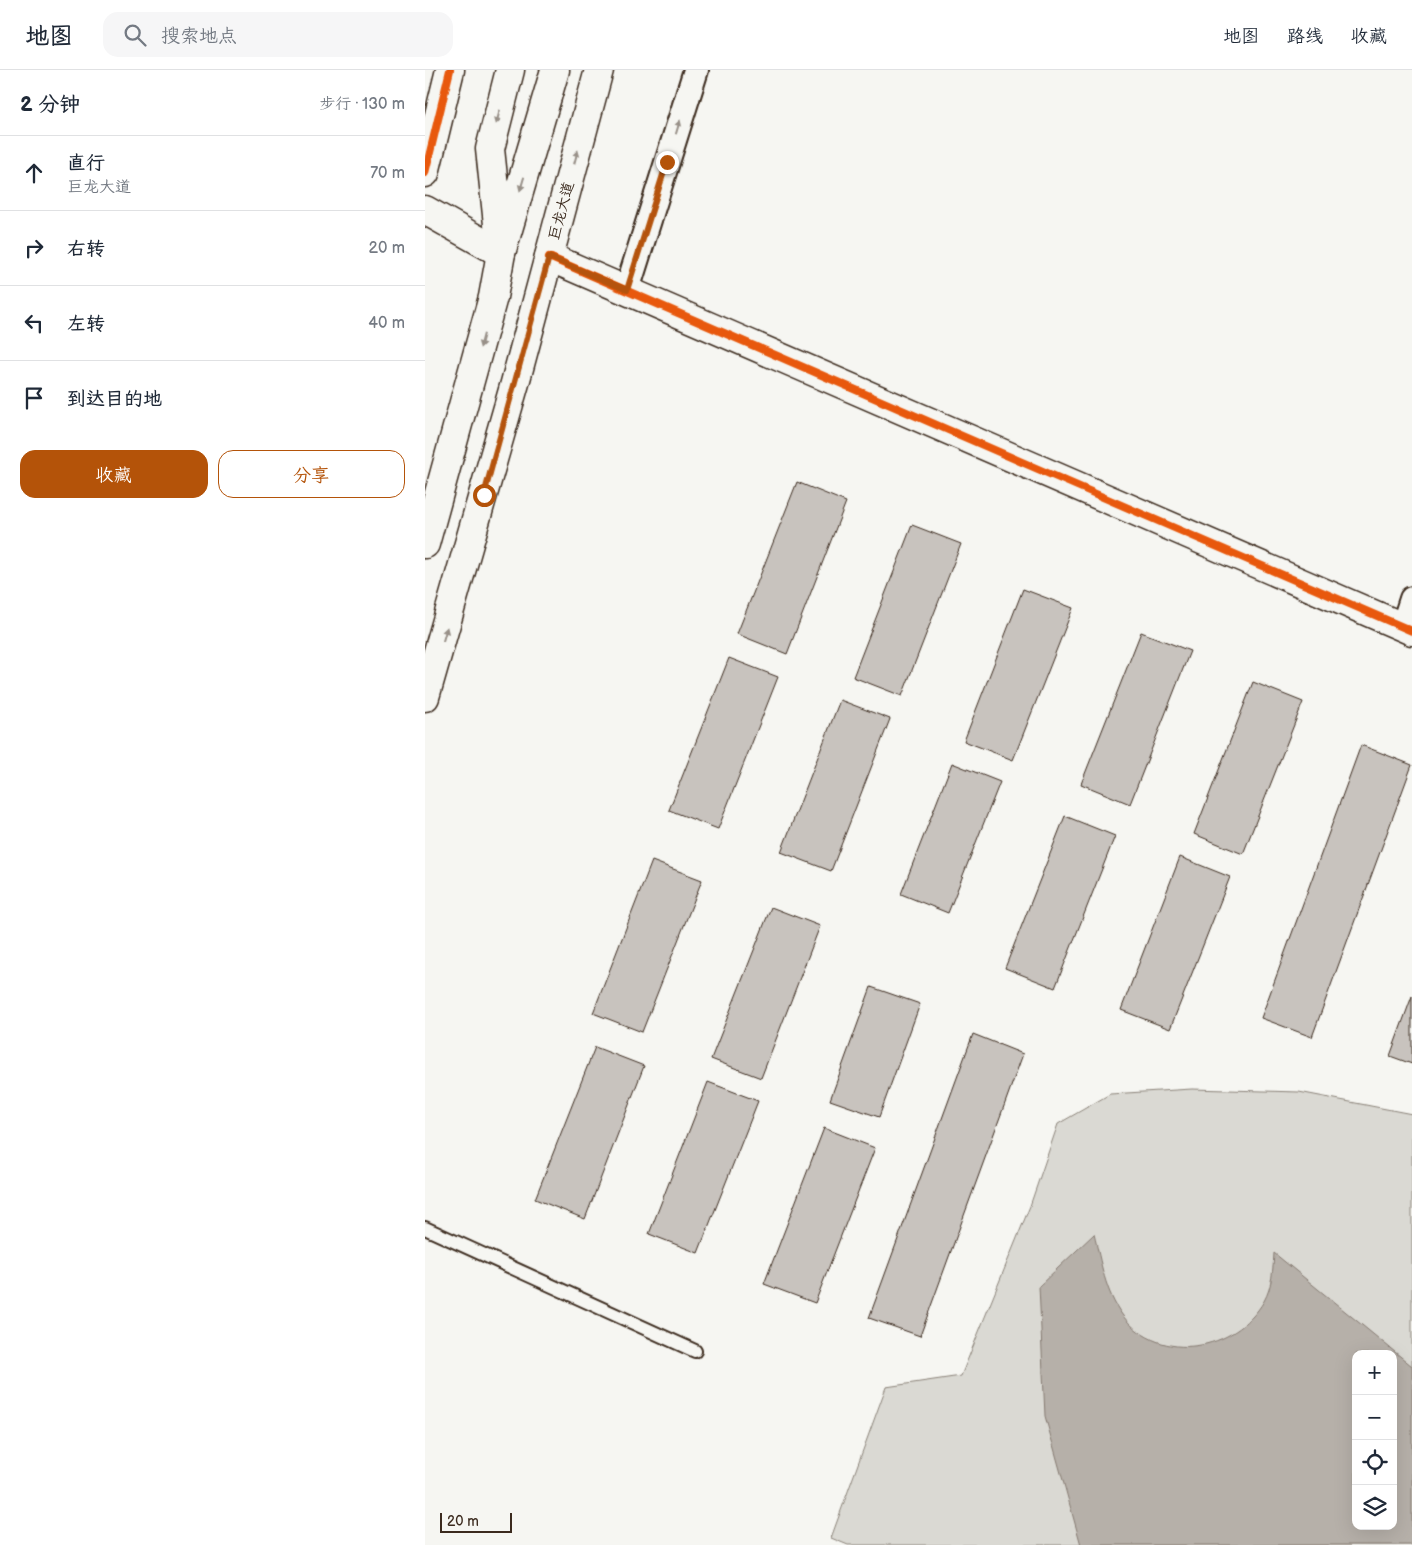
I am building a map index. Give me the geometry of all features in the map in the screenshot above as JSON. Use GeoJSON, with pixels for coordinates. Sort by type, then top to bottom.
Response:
{"type":"FeatureCollection","features":[{"type":"Feature","properties":{"kind":"main road"},"geometry":{"type":"LineString","coordinates":[[425,94],[431,70]]}},
{"type":"Feature","properties":{"kind":"main road"},"geometry":{"type":"LineString","coordinates":[[425,173],[450,70]]}},
{"type":"Feature","properties":{"kind":"main road"},"geometry":{"type":"LineString","coordinates":[[501,254],[490,149],[510,70]]}},
{"type":"Feature","properties":{"kind":"main road"},"geometry":{"type":"LineString","coordinates":[[425,544],[489,315],[501,254],[555,70]]}},
{"type":"Feature","properties":{"kind":"main road","name":"巨龙大道"},"geometry":{"type":"LineString","coordinates":[[425,698],[500,439],[599,70]]}},
{"type":"Feature","properties":{"kind":"main road"},"geometry":{"type":"LineString","coordinates":[[425,210],[501,254]]}},
{"type":"Feature","properties":{"kind":"main road"},"geometry":{"type":"LineString","coordinates":[[549,257],[1407,629]]}},
{"type":"Feature","properties":{"kind":"street"},"geometry":{"type":"LineString","coordinates":[[627,290],[696,70]]}},
{"type":"Feature","properties":{"kind":"street"},"geometry":{"type":"LineString","coordinates":[[1407,629],[1412,599]]}},
{"type":"Feature","properties":{"kind":"lane"},"geometry":{"type":"LineString","coordinates":[[425,1228],[695,1351]]}},
{"type":"Feature","properties":{"kind":"shaded area"},"geometry":{"type":"Polygon","coordinates":[[[1192,1089],[1299,1092],[1412,1114],[1412,1545],[848,1545],[831,1538],[886,1387],[961,1376],[1030,1206],[1058,1124],[1110,1094],[1192,1089]]]}},
{"type":"Feature","properties":{"kind":"shaded area"},"geometry":{"type":"Polygon","coordinates":[[[1094,1234],[1108,1287],[1123,1316],[1139,1331],[1157,1341],[1177,1346],[1197,1346],[1217,1341],[1235,1331],[1251,1318],[1264,1301],[1269,1290],[1273,1272],[1274,1253],[1392,1350],[1352,1350],[1352,1530],[1397,1530],[1397,1354],[1412,1366],[1412,1545],[1081,1545],[1045,1416],[1039,1286],[1094,1234]]]}},
{"type":"Feature","properties":{"kind":"building"},"geometry":{"type":"Polygon","coordinates":[[[797,482],[846,502],[787,654],[737,634],[797,482]]]}},
{"type":"Feature","properties":{"kind":"building"},"geometry":{"type":"Polygon","coordinates":[[[912,525],[961,544],[902,696],[853,677],[912,525]]]}},
{"type":"Feature","properties":{"kind":"building"},"geometry":{"type":"Polygon","coordinates":[[[1023,589],[1073,608],[1013,760],[964,741],[1023,589]]]}},
{"type":"Feature","properties":{"kind":"building"},"geometry":{"type":"Polygon","coordinates":[[[1141,632],[1190,651],[1130,804],[1081,784],[1141,632]]]}},
{"type":"Feature","properties":{"kind":"building"},"geometry":{"type":"Polygon","coordinates":[[[729,658],[778,677],[718,829],[669,810],[729,658]]]}},
{"type":"Feature","properties":{"kind":"building"},"geometry":{"type":"Polygon","coordinates":[[[1253,682],[1303,702],[1243,854],[1194,834],[1253,682]]]}},
{"type":"Feature","properties":{"kind":"building"},"geometry":{"type":"Polygon","coordinates":[[[840,700],[890,719],[831,871],[781,852],[840,700]]]}},
{"type":"Feature","properties":{"kind":"building"},"geometry":{"type":"Polygon","coordinates":[[[1361,745],[1412,765],[1312,1037],[1261,1018],[1361,745]]]}},
{"type":"Feature","properties":{"kind":"building"},"geometry":{"type":"Polygon","coordinates":[[[952,763],[1000,782],[948,913],[901,894],[952,763]]]}},
{"type":"Feature","properties":{"kind":"building"},"geometry":{"type":"Polygon","coordinates":[[[1065,816],[1115,836],[1055,988],[1005,968],[1065,816]]]}},
{"type":"Feature","properties":{"kind":"building"},"geometry":{"type":"Polygon","coordinates":[[[1180,857],[1230,877],[1170,1029],[1121,1010],[1180,857]]]}},
{"type":"Feature","properties":{"kind":"building"},"geometry":{"type":"Polygon","coordinates":[[[652,861],[702,880],[642,1032],[593,1013],[652,861]]]}},
{"type":"Feature","properties":{"kind":"building"},"geometry":{"type":"Polygon","coordinates":[[[771,907],[820,926],[761,1078],[711,1059],[771,907]]]}},
{"type":"Feature","properties":{"kind":"building"},"geometry":{"type":"Polygon","coordinates":[[[871,987],[920,1004],[879,1117],[830,1100],[871,987]]]}},
{"type":"Feature","properties":{"kind":"building"},"geometry":{"type":"Polygon","coordinates":[[[1412,996],[1412,1064],[1390,1056],[1412,996]]]}},
{"type":"Feature","properties":{"kind":"building"},"geometry":{"type":"Polygon","coordinates":[[[973,1034],[1023,1054],[920,1336],[869,1318],[973,1034]]]}},
{"type":"Feature","properties":{"kind":"building"},"geometry":{"type":"Polygon","coordinates":[[[595,1047],[644,1066],[585,1219],[535,1199],[595,1047]]]}},
{"type":"Feature","properties":{"kind":"building"},"geometry":{"type":"Polygon","coordinates":[[[708,1082],[758,1101],[698,1253],[649,1234],[708,1082]]]}},
{"type":"Feature","properties":{"kind":"building"},"geometry":{"type":"Polygon","coordinates":[[[824,1128],[875,1148],[815,1303],[764,1284],[824,1128]]]}},
{"type":"Feature","properties":{"kind":"cycle path"},"geometry":{"type":"LineString","coordinates":[[425,173],[450,70]]}},
{"type":"Feature","properties":{"kind":"cycle path"},"geometry":{"type":"LineString","coordinates":[[549,257],[1412,631]]}},
{"type":"Feature","properties":{"kind":"route"},"geometry":{"type":"LineString","coordinates":[[484,495],[549,257],[627,290],[667,162]]}}]}
